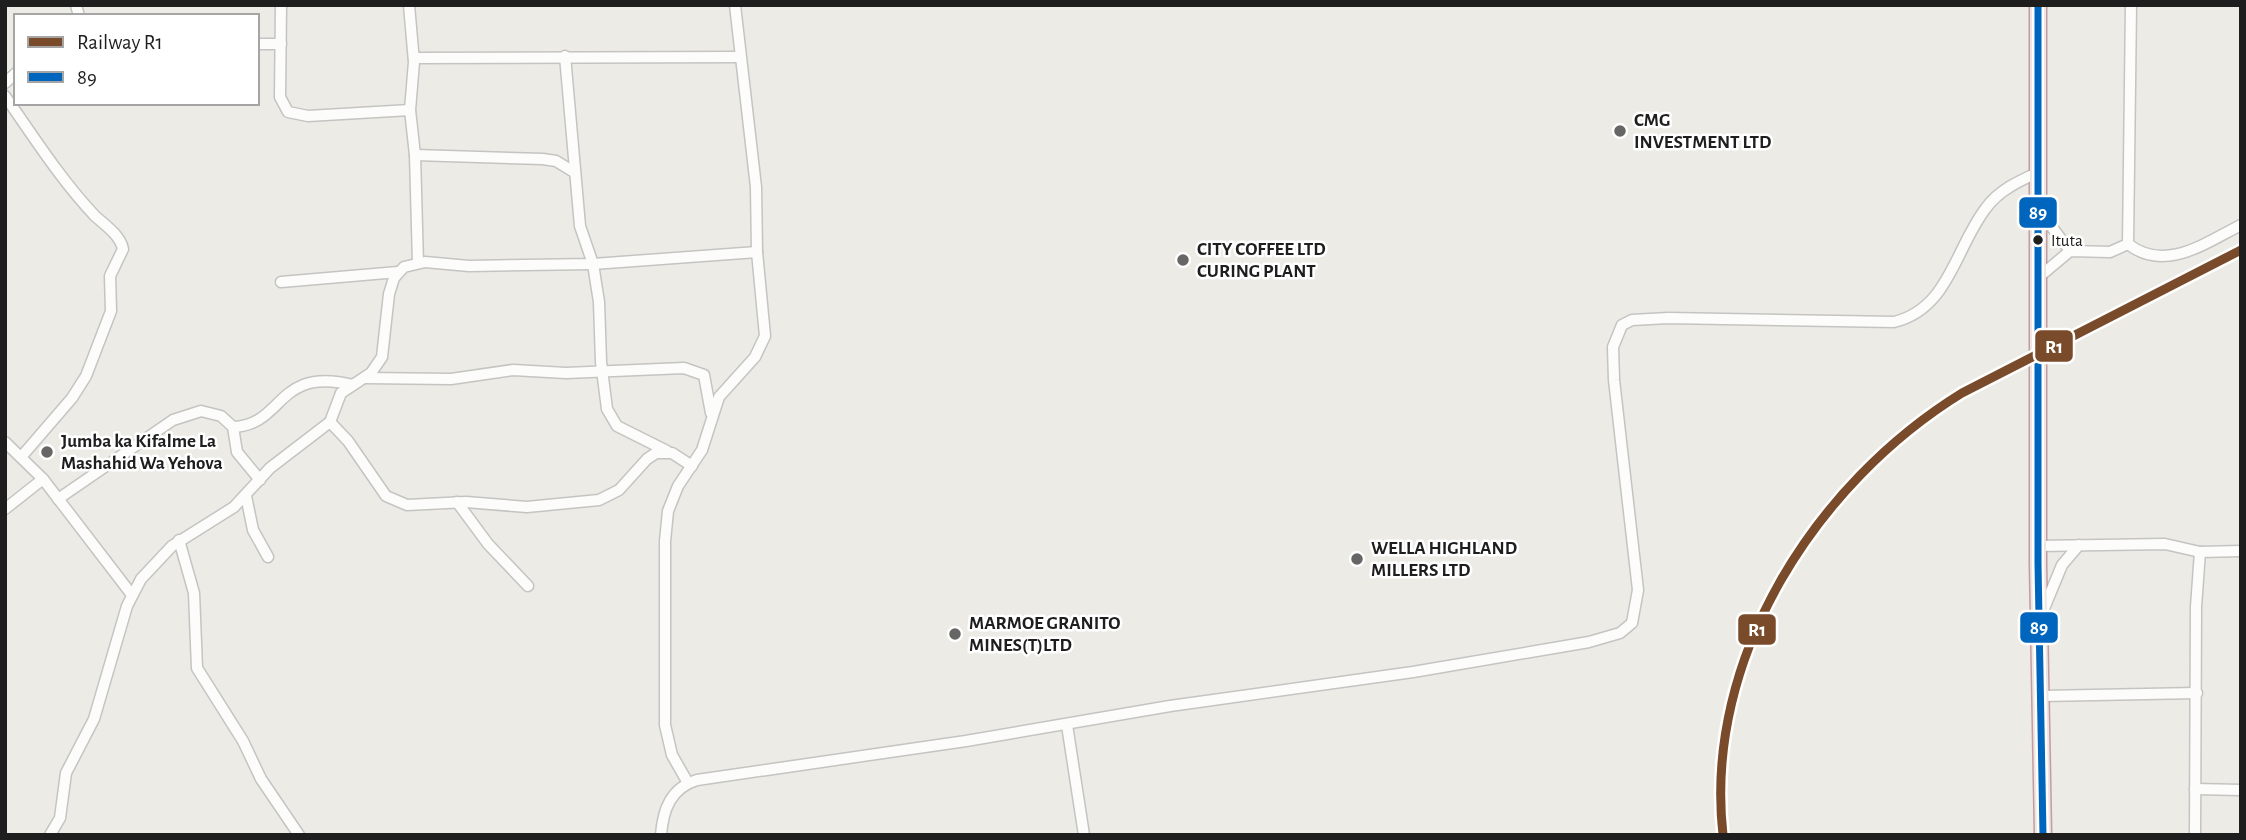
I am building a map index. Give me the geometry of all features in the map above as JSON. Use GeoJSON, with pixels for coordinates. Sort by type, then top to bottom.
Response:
{"type":"FeatureCollection","features":[{"type":"Feature","properties":{"kind":"highway"},"geometry":{"type":"LineString","coordinates":[[2038,5],[2038,546],[2043,835]]}},
{"type":"Feature","properties":{"kind":"street"},"geometry":{"type":"LineString","coordinates":[[281,5],[280,97],[288,112],[309,116],[410,110]]}},
{"type":"Feature","properties":{"kind":"street"},"geometry":{"type":"LineString","coordinates":[[409,5],[414,58],[410,110],[415,155],[418,263]]}},
{"type":"Feature","properties":{"kind":"street"},"geometry":{"type":"LineString","coordinates":[[688,783],[672,755],[665,725],[665,541],[672,499],[706,441],[712,415],[725,388],[755,357],[763,342],[765,329],[757,251],[756,187],[735,5]]}},
{"type":"Feature","properties":{"kind":"street"},"geometry":{"type":"LineString","coordinates":[[2128,244],[2130,5]]}},
{"type":"Feature","properties":{"kind":"street"},"geometry":{"type":"LineString","coordinates":[[259,44],[281,44]]}},
{"type":"Feature","properties":{"kind":"street"},"geometry":{"type":"LineString","coordinates":[[565,56],[581,235],[593,264],[602,319],[602,371],[607,410],[613,422],[692,466]]}},
{"type":"Feature","properties":{"kind":"street"},"geometry":{"type":"LineString","coordinates":[[414,58],[740,57]]}},
{"type":"Feature","properties":{"kind":"street"},"geometry":{"type":"LineString","coordinates":[[5,96],[76,193],[120,239],[123,249],[110,276],[111,311],[86,376],[72,398],[22,456]]}},
{"type":"Feature","properties":{"kind":"street"},"geometry":{"type":"LineString","coordinates":[[415,155],[543,159],[556,162],[574,172]]}},
{"type":"Feature","properties":{"kind":"street"},"geometry":{"type":"LineString","coordinates":[[661,835],[669,800],[688,783],[1067,725],[1170,706],[1413,672],[1589,642],[1620,633],[1635,618],[1638,590],[1614,380],[1613,347],[1622,325],[1632,320],[1668,318],[1894,322],[1911,317],[1931,302],[1987,205],[2013,183],[2039,172]]}},
{"type":"Feature","properties":{"kind":"street"},"geometry":{"type":"LineString","coordinates":[[2039,209],[2070,251]]}},
{"type":"Feature","properties":{"kind":"street"},"geometry":{"type":"LineString","coordinates":[[2128,244],[2149,257],[2176,256],[2241,225]]}},
{"type":"Feature","properties":{"kind":"street"},"geometry":{"type":"LineString","coordinates":[[2039,277],[2070,251],[2110,251],[2128,244]]}},
{"type":"Feature","properties":{"kind":"street"},"geometry":{"type":"LineString","coordinates":[[281,282],[398,272],[418,263],[469,266],[593,264],[757,251]]}},
{"type":"Feature","properties":{"kind":"street"},"geometry":{"type":"LineString","coordinates":[[50,835],[60,818],[66,773],[94,719],[131,595],[155,561],[179,540],[246,496],[275,464],[330,422],[341,393],[365,378],[382,357],[389,294],[398,272]]}},
{"type":"Feature","properties":{"kind":"street"},"geometry":{"type":"LineString","coordinates":[[365,378],[451,379],[513,370],[684,368],[699,372],[707,380],[712,415]]}},
{"type":"Feature","properties":{"kind":"street"},"geometry":{"type":"LineString","coordinates":[[233,427],[262,416],[306,382],[330,380],[353,385]]}},
{"type":"Feature","properties":{"kind":"street"},"geometry":{"type":"LineString","coordinates":[[58,499],[126,450],[150,439],[183,415],[209,412],[224,418],[233,427],[237,452],[260,480]]}},
{"type":"Feature","properties":{"kind":"street"},"geometry":{"type":"LineString","coordinates":[[330,422],[348,441],[390,500],[407,505],[457,502],[516,508],[599,500],[619,491],[651,455],[667,451]]}},
{"type":"Feature","properties":{"kind":"street"},"geometry":{"type":"LineString","coordinates":[[5,442],[43,479],[131,595]]}},
{"type":"Feature","properties":{"kind":"street"},"geometry":{"type":"LineString","coordinates":[[8,503],[43,479]]}},
{"type":"Feature","properties":{"kind":"street"},"geometry":{"type":"LineString","coordinates":[[246,496],[253,530],[268,557]]}},
{"type":"Feature","properties":{"kind":"street"},"geometry":{"type":"LineString","coordinates":[[457,502],[488,544],[528,586]]}},
{"type":"Feature","properties":{"kind":"street"},"geometry":{"type":"LineString","coordinates":[[179,540],[194,593],[197,668],[243,741],[261,779],[299,835]]}},
{"type":"Feature","properties":{"kind":"street"},"geometry":{"type":"LineString","coordinates":[[2038,546],[2173,544],[2200,552],[2241,551]]}},
{"type":"Feature","properties":{"kind":"street"},"geometry":{"type":"LineString","coordinates":[[2041,615],[2062,565],[2079,545]]}},
{"type":"Feature","properties":{"kind":"street"},"geometry":{"type":"LineString","coordinates":[[2195,835],[2196,620],[2200,552]]}},
{"type":"Feature","properties":{"kind":"street"},"geometry":{"type":"LineString","coordinates":[[2042,696],[2197,692]]}},
{"type":"Feature","properties":{"kind":"street"},"geometry":{"type":"LineString","coordinates":[[1067,725],[1084,835]]}},
{"type":"Feature","properties":{"kind":"street"},"geometry":{"type":"LineString","coordinates":[[2194,789],[2241,790]]}},
{"type":"Feature","properties":{"kind":"rail line","name":"R1"},"geometry":{"type":"LineString","coordinates":[[1723,835],[1722,769],[1731,704],[1751,641],[1780,581],[1817,526],[1860,475],[1909,431],[1962,393],[2241,250]]}},
{"type":"Feature","properties":{"kind":"transit line","name":"89"},"geometry":{"type":"LineString","coordinates":[[2038,5],[2038,564],[2043,835]]}},
{"type":"Feature","properties":{"kind":"place","name":"CMG INVESTMENT LTD"},"geometry":{"type":"Point","coordinates":[1620,131]}},
{"type":"Feature","properties":{"kind":"place","name":"Ituta"},"geometry":{"type":"Point","coordinates":[2038,240]}},
{"type":"Feature","properties":{"kind":"place","name":"CITY COFFEE LTD CURING PLANT"},"geometry":{"type":"Point","coordinates":[1183,260]}},
{"type":"Feature","properties":{"kind":"place","name":"Jumba ka Kifalme La Mashahid Wa Yehova"},"geometry":{"type":"Point","coordinates":[47,452]}},
{"type":"Feature","properties":{"kind":"place","name":"WELLA HIGHLAND MILLERS LTD"},"geometry":{"type":"Point","coordinates":[1357,559]}},
{"type":"Feature","properties":{"kind":"place","name":"MARMOE GRANITO MINES(T)LTD"},"geometry":{"type":"Point","coordinates":[955,634]}}]}
